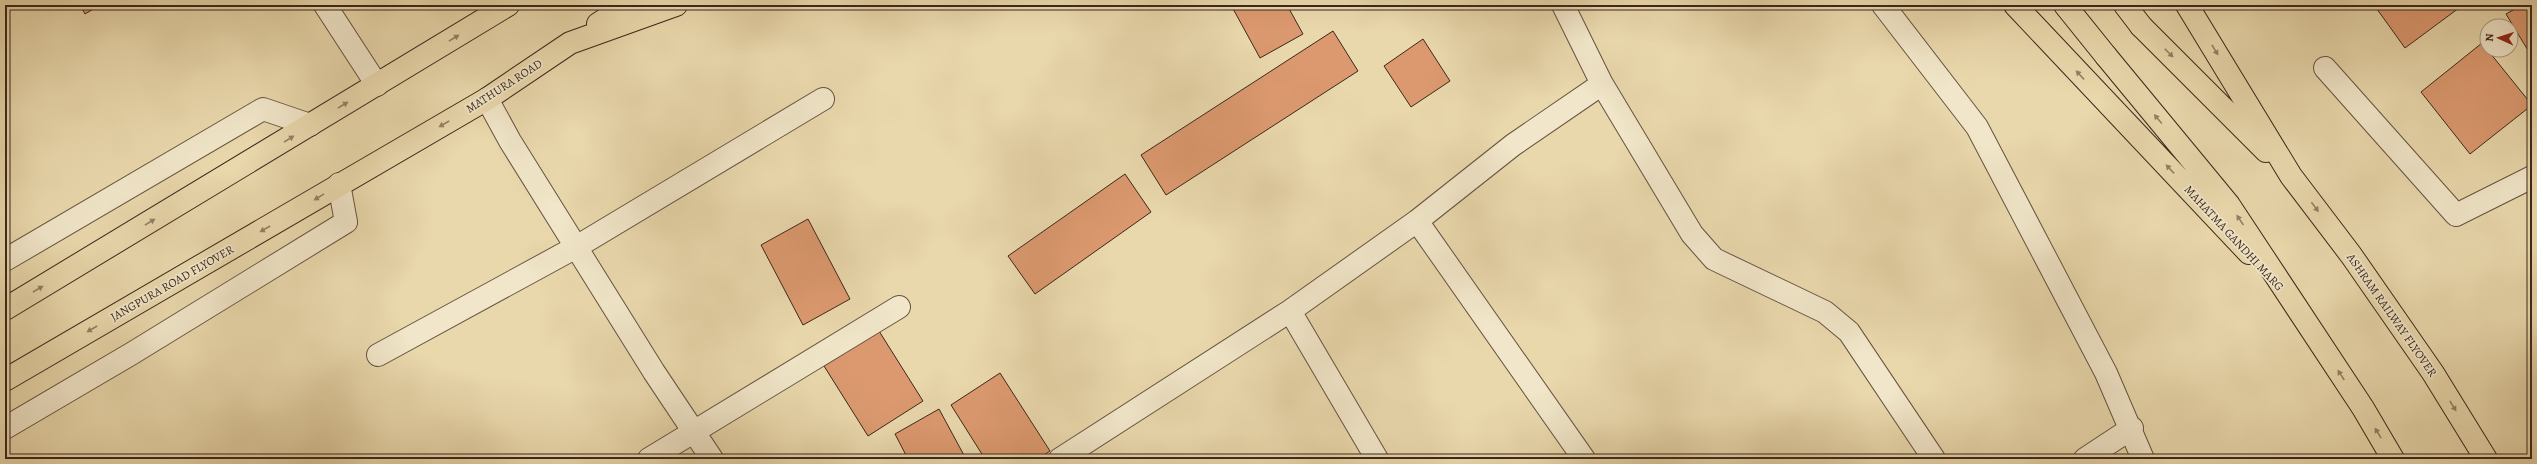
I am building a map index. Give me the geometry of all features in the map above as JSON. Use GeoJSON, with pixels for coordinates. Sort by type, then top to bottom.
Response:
{"type":"FeatureCollection","features":[{"type":"Feature","properties":{"kind":"main road"},"geometry":{"type":"LineString","coordinates":[[5,309],[508,5]]}},
{"type":"Feature","properties":{"kind":"main road"},"geometry":{"type":"LineString","coordinates":[[570,43],[627,5]]}},
{"type":"Feature","properties":{"kind":"main road","name":"MATHURA ROAD"},"geometry":{"type":"LineString","coordinates":[[339,184],[487,99],[570,43],[676,5]]}},
{"type":"Feature","properties":{"kind":"main road","name":"MAHATMA GANDHI MARG"},"geometry":{"type":"LineString","coordinates":[[2015,5],[2292,299]]}},
{"type":"Feature","properties":{"kind":"main road","name":"MAHATMA GANDHI MARG"},"geometry":{"type":"LineString","coordinates":[[2065,5],[2229,205],[2292,299]]}},
{"type":"Feature","properties":{"kind":"main road"},"geometry":{"type":"LineString","coordinates":[[2125,5],[2141,26],[2291,176]]}},
{"type":"Feature","properties":{"kind":"main road"},"geometry":{"type":"LineString","coordinates":[[2187,5],[2291,176]]}},
{"type":"Feature","properties":{"kind":"main road","name":"ASHRAM RAILWAY FLYOVER"},"geometry":{"type":"LineString","coordinates":[[2291,176],[2351,255],[2433,373],[2486,459]]}},
{"type":"Feature","properties":{"kind":"main road","name":"JANGPURA ROAD FLYOVER"},"geometry":{"type":"LineString","coordinates":[[5,380],[299,209],[339,184]]}},
{"type":"Feature","properties":{"kind":"main road"},"geometry":{"type":"LineString","coordinates":[[2292,299],[2363,408],[2393,459]]}},
{"type":"Feature","properties":{"kind":"street"},"geometry":{"type":"LineString","coordinates":[[325,5],[377,85]]}},
{"type":"Feature","properties":{"kind":"street"},"geometry":{"type":"LineString","coordinates":[[1563,5],[1602,84],[1692,234],[1714,259],[1820,309],[1850,332],[1934,459]]}},
{"type":"Feature","properties":{"kind":"street"},"geometry":{"type":"LineString","coordinates":[[1883,5],[1977,127],[2106,373],[2132,428],[2143,459]]}},
{"type":"Feature","properties":{"kind":"street"},"geometry":{"type":"LineString","coordinates":[[2325,68],[2456,215],[2532,177]]}},
{"type":"Feature","properties":{"kind":"street"},"geometry":{"type":"LineString","coordinates":[[1060,459],[1290,311],[1417,221],[1513,145],[1602,84]]}},
{"type":"Feature","properties":{"kind":"street"},"geometry":{"type":"LineString","coordinates":[[487,99],[510,141],[578,246],[654,372],[712,459]]}},
{"type":"Feature","properties":{"kind":"street"},"geometry":{"type":"LineString","coordinates":[[378,355],[578,246],[823,99]]}},
{"type":"Feature","properties":{"kind":"street"},"geometry":{"type":"LineString","coordinates":[[5,260],[263,109],[310,125]]}},
{"type":"Feature","properties":{"kind":"street"},"geometry":{"type":"LineString","coordinates":[[5,428],[131,354],[346,222],[339,184]]}},
{"type":"Feature","properties":{"kind":"street"},"geometry":{"type":"LineString","coordinates":[[1417,221],[1584,459]]}},
{"type":"Feature","properties":{"kind":"street"},"geometry":{"type":"LineString","coordinates":[[649,459],[899,307]]}},
{"type":"Feature","properties":{"kind":"street"},"geometry":{"type":"LineString","coordinates":[[1290,311],[1377,459]]}},
{"type":"Feature","properties":{"kind":"street"},"geometry":{"type":"LineString","coordinates":[[2085,459],[2132,428]]}},
{"type":"Feature","properties":{"kind":"building"},"geometry":{"type":"Polygon","coordinates":[[[80,5],[100,5],[85,14],[80,5]]]}},
{"type":"Feature","properties":{"kind":"building"},"geometry":{"type":"Polygon","coordinates":[[[1231,5],[1287,5],[1303,34],[1260,58],[1231,5]]]}},
{"type":"Feature","properties":{"kind":"building"},"geometry":{"type":"Polygon","coordinates":[[[2374,5],[2463,5],[2405,48],[2374,5]]]}},
{"type":"Feature","properties":{"kind":"building"},"geometry":{"type":"Polygon","coordinates":[[[2522,5],[2532,5],[2532,57],[2519,36],[2519,18],[2508,18],[2506,14],[2522,5]]]}},
{"type":"Feature","properties":{"kind":"building"},"geometry":{"type":"Polygon","coordinates":[[[1333,31],[1358,71],[1166,195],[1141,155],[1333,31]]]}},
{"type":"Feature","properties":{"kind":"building"},"geometry":{"type":"Polygon","coordinates":[[[1423,39],[1450,81],[1411,107],[1384,66],[1423,39]]]}},
{"type":"Feature","properties":{"kind":"building"},"geometry":{"type":"Polygon","coordinates":[[[2479,45],[2479,58],[2494,58],[2532,105],[2470,154],[2421,92],[2479,45]]]}},
{"type":"Feature","properties":{"kind":"building"},"geometry":{"type":"Polygon","coordinates":[[[1125,174],[1151,212],[1035,294],[1008,256],[1125,174]]]}},
{"type":"Feature","properties":{"kind":"building"},"geometry":{"type":"Polygon","coordinates":[[[808,219],[850,299],[803,325],[761,245],[808,219]]]}},
{"type":"Feature","properties":{"kind":"building"},"geometry":{"type":"Polygon","coordinates":[[[879,331],[923,401],[868,436],[824,366],[879,331]]]}},
{"type":"Feature","properties":{"kind":"building"},"geometry":{"type":"Polygon","coordinates":[[[1000,373],[1050,451],[1038,459],[985,459],[951,405],[1000,373]]]}},
{"type":"Feature","properties":{"kind":"building"},"geometry":{"type":"Polygon","coordinates":[[[939,409],[966,459],[908,459],[895,434],[939,409]]]}}]}
